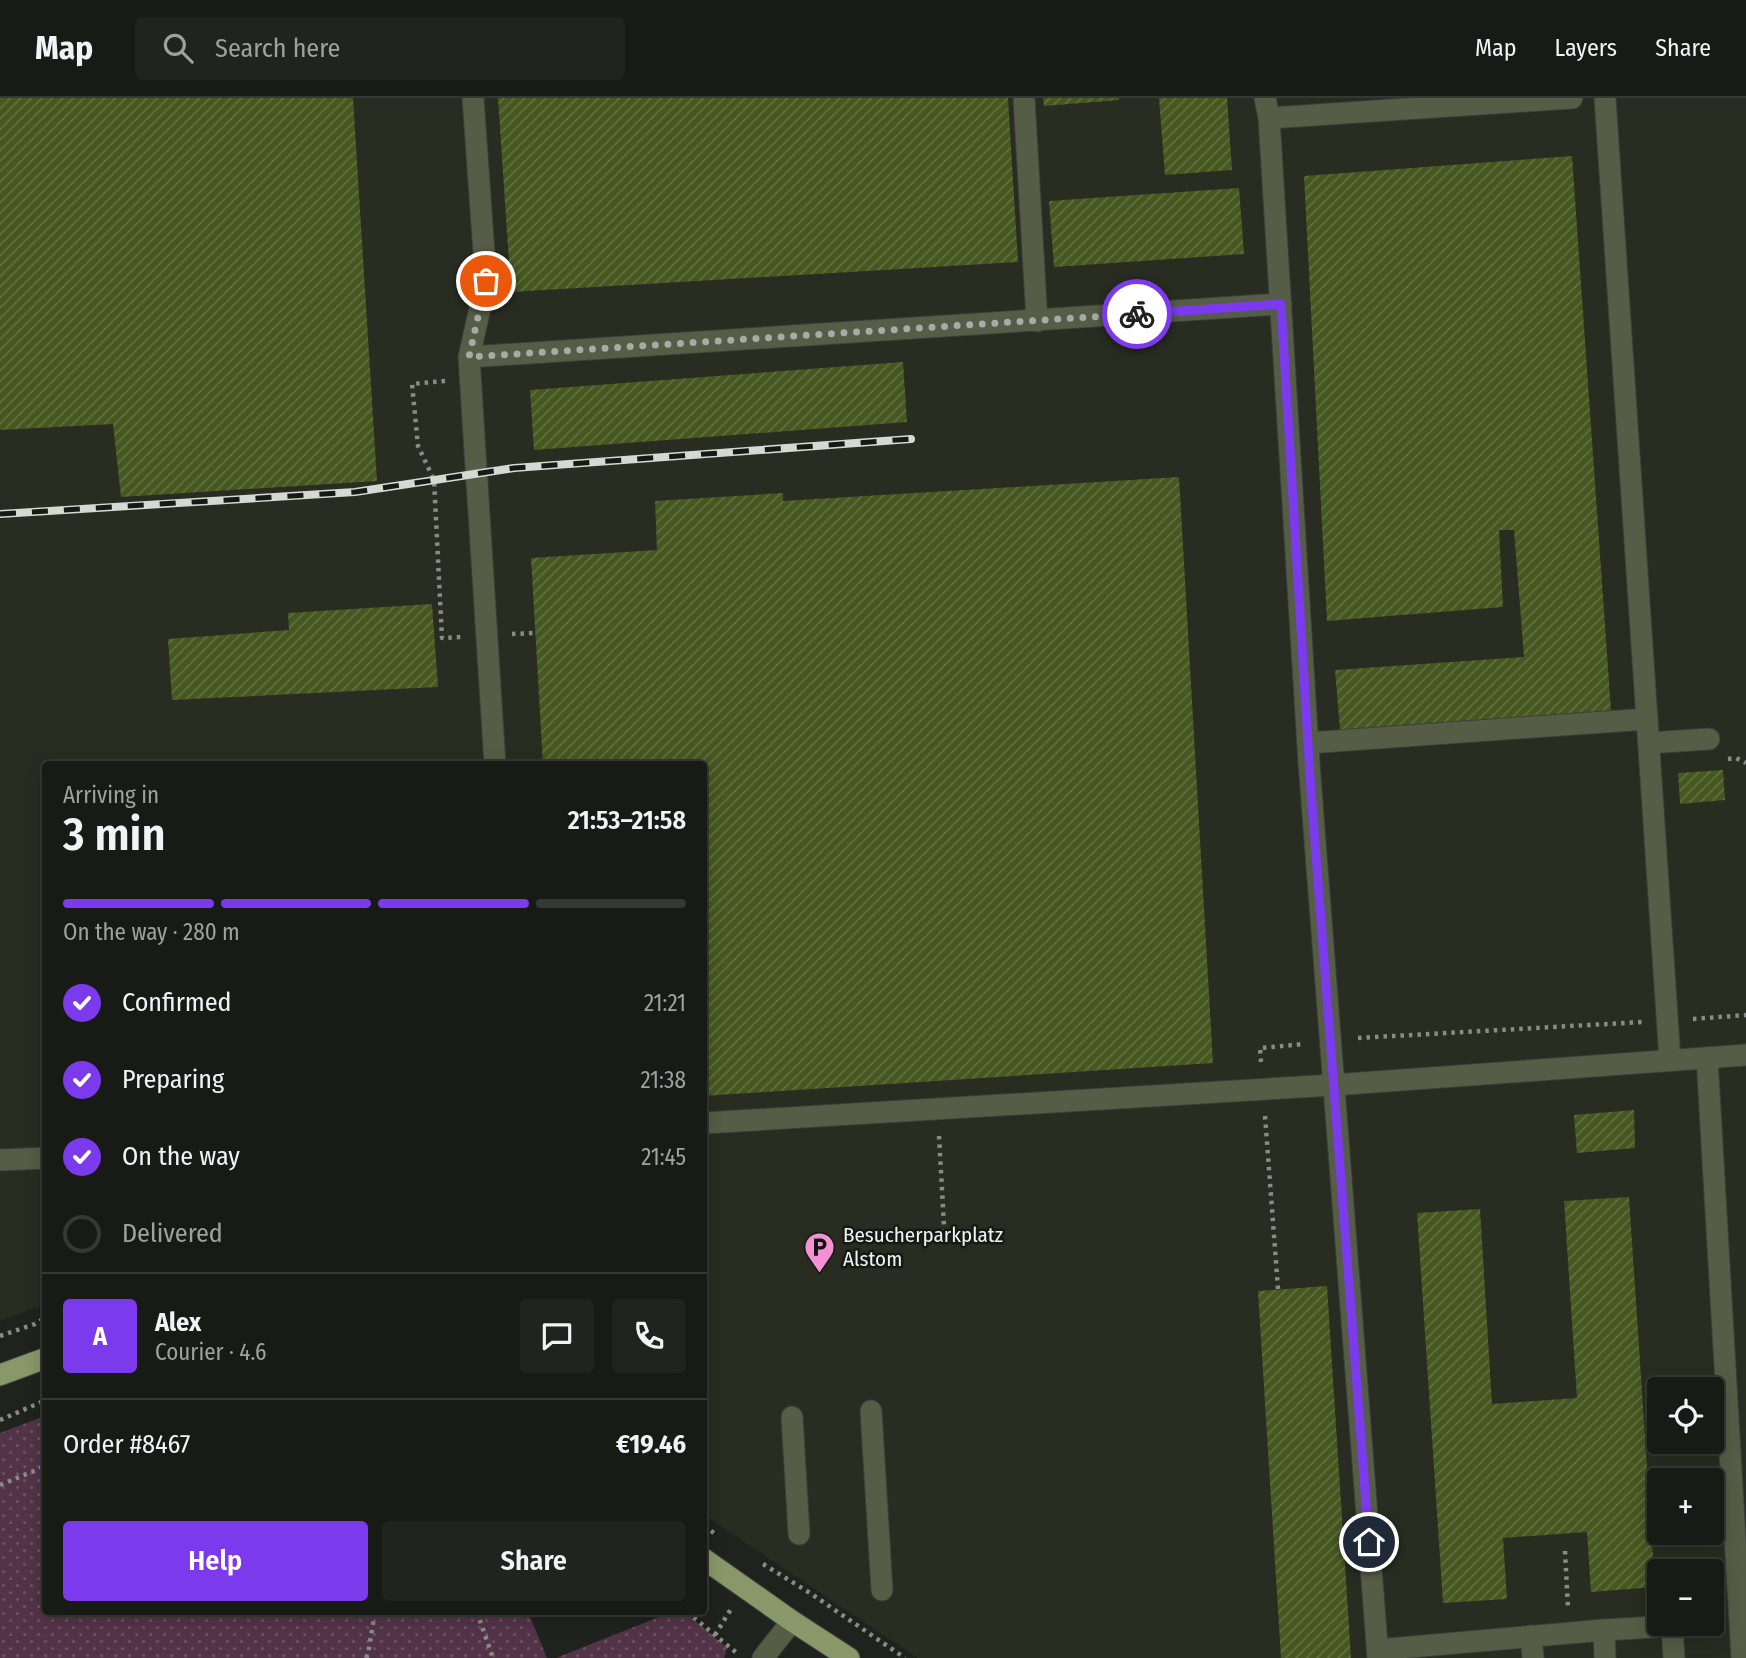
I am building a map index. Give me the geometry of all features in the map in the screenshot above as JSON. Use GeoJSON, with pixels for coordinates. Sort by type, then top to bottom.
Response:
{"type":"FeatureCollection","features":[{"type":"Feature","properties":{"kind":"main road"},"geometry":{"type":"LineString","coordinates":[[3,1374],[42,1359]]}},
{"type":"Feature","properties":{"kind":"main road"},"geometry":{"type":"LineString","coordinates":[[707,1566],[849,1658]]}},
{"type":"Feature","properties":{"kind":"street"},"geometry":{"type":"LineString","coordinates":[[473,98],[486,281],[470,368],[495,761]]}},
{"type":"Feature","properties":{"kind":"street"},"geometry":{"type":"LineString","coordinates":[[1024,98],[1037,321]]}},
{"type":"Feature","properties":{"kind":"street"},"geometry":{"type":"LineString","coordinates":[[1572,98],[1267,108],[1308,743],[1377,1654],[1450,1651],[1531,1636],[1672,1626],[1674,1658]]}},
{"type":"Feature","properties":{"kind":"street"},"geometry":{"type":"LineString","coordinates":[[1605,98],[1670,1060]]}},
{"type":"Feature","properties":{"kind":"street"},"geometry":{"type":"LineString","coordinates":[[470,368],[1037,321],[1281,304]]}},
{"type":"Feature","properties":{"kind":"street"},"geometry":{"type":"LineString","coordinates":[[1308,743],[1647,719]]}},
{"type":"Feature","properties":{"kind":"street"},"geometry":{"type":"LineString","coordinates":[[1649,743],[1709,739]]}},
{"type":"Feature","properties":{"kind":"street"},"geometry":{"type":"LineString","coordinates":[[707,1123],[1333,1086],[1746,1055]]}},
{"type":"Feature","properties":{"kind":"street"},"geometry":{"type":"LineString","coordinates":[[1707,1058],[1743,1629],[1742,1658]]}},
{"type":"Feature","properties":{"kind":"street"},"geometry":{"type":"LineString","coordinates":[[0,1160],[42,1158]]}},
{"type":"Feature","properties":{"kind":"street"},"geometry":{"type":"LineString","coordinates":[[871,1411],[882,1590]]}},
{"type":"Feature","properties":{"kind":"street"},"geometry":{"type":"LineString","coordinates":[[792,1417],[799,1534]]}},
{"type":"Feature","properties":{"kind":"street"},"geometry":{"type":"LineString","coordinates":[[763,1658],[792,1620]]}},
{"type":"Feature","properties":{"kind":"street"},"geometry":{"type":"LineString","coordinates":[[1604,1630],[1605,1658]]}},
{"type":"Feature","properties":{"kind":"street"},"geometry":{"type":"LineString","coordinates":[[1531,1636],[1533,1658]]}},
{"type":"Feature","properties":{"kind":"path"},"geometry":{"type":"LineString","coordinates":[[470,368],[412,384],[418,446],[434,480],[442,638],[535,633]]}},
{"type":"Feature","properties":{"kind":"path"},"geometry":{"type":"LineString","coordinates":[[1723,759],[1736,758],[1746,764]]}},
{"type":"Feature","properties":{"kind":"path"},"geometry":{"type":"LineString","coordinates":[[938,1108],[945,1243]]}},
{"type":"Feature","properties":{"kind":"path"},"geometry":{"type":"LineString","coordinates":[[0,1336],[42,1320]]}},
{"type":"Feature","properties":{"kind":"path"},"geometry":{"type":"LineString","coordinates":[[35,1324],[42,1327]]}},
{"type":"Feature","properties":{"kind":"path"},"geometry":{"type":"LineString","coordinates":[[0,1420],[42,1402]]}},
{"type":"Feature","properties":{"kind":"path"},"geometry":{"type":"LineString","coordinates":[[0,1485],[42,1468]]}},
{"type":"Feature","properties":{"kind":"path"},"geometry":{"type":"LineString","coordinates":[[810,1593],[905,1658]]}},
{"type":"Feature","properties":{"kind":"path"},"geometry":{"type":"LineString","coordinates":[[366,1658],[374,1615]]}},
{"type":"Feature","properties":{"kind":"path"},"geometry":{"type":"LineString","coordinates":[[478,1615],[493,1658]]}},
{"type":"Feature","properties":{"kind":"path"},"geometry":{"type":"LineString","coordinates":[[691,1615],[743,1658]]}},
{"type":"Feature","properties":{"kind":"shaded area"},"geometry":{"type":"Polygon","coordinates":[[[0,98],[1746,98],[1746,1658],[918,1658],[707,1517],[707,761],[42,761],[42,1305],[0,1321],[0,98]]]}},
{"type":"Feature","properties":{"kind":"shaded area"},"geometry":{"type":"Polygon","coordinates":[[[42,1417],[42,1615],[529,1615],[547,1658],[0,1658],[0,1433],[42,1417]]]}},
{"type":"Feature","properties":{"kind":"shaded area"},"geometry":{"type":"Polygon","coordinates":[[[688,1615],[727,1648],[724,1658],[556,1658],[659,1617],[688,1615]]]}},
{"type":"Feature","properties":{"kind":"building"},"geometry":{"type":"Polygon","coordinates":[[[0,98],[353,98],[377,481],[121,497],[113,424],[0,430],[0,98]]]}},
{"type":"Feature","properties":{"kind":"building"},"geometry":{"type":"Polygon","coordinates":[[[498,98],[1008,98],[1018,262],[511,292],[498,98]]]}},
{"type":"Feature","properties":{"kind":"building"},"geometry":{"type":"Polygon","coordinates":[[[1043,98],[1119,98],[1119,100],[1044,106],[1043,98]]]}},
{"type":"Feature","properties":{"kind":"building"},"geometry":{"type":"Polygon","coordinates":[[[1159,98],[1227,98],[1232,170],[1165,175],[1159,98]]]}},
{"type":"Feature","properties":{"kind":"building"},"geometry":{"type":"Polygon","coordinates":[[[1572,156],[1611,711],[1340,730],[1335,670],[1524,657],[1514,530],[1499,530],[1503,607],[1327,621],[1304,176],[1572,156]]]}},
{"type":"Feature","properties":{"kind":"building"},"geometry":{"type":"Polygon","coordinates":[[[1239,188],[1244,254],[1054,267],[1049,201],[1239,188]]]}},
{"type":"Feature","properties":{"kind":"building"},"geometry":{"type":"Polygon","coordinates":[[[903,362],[907,422],[534,450],[530,390],[903,362]]]}},
{"type":"Feature","properties":{"kind":"building"},"geometry":{"type":"Polygon","coordinates":[[[1179,477],[1213,1063],[707,1096],[707,761],[543,761],[531,558],[657,550],[655,501],[783,493],[783,501],[1179,477]]]}},
{"type":"Feature","properties":{"kind":"building"},"geometry":{"type":"Polygon","coordinates":[[[432,604],[438,687],[172,700],[168,639],[289,630],[288,613],[432,604]]]}},
{"type":"Feature","properties":{"kind":"building"},"geometry":{"type":"Polygon","coordinates":[[[1723,770],[1725,800],[1680,804],[1678,773],[1723,770]]]}},
{"type":"Feature","properties":{"kind":"building"},"geometry":{"type":"Polygon","coordinates":[[[1634,1110],[1635,1148],[1577,1153],[1574,1115],[1634,1110]]]}},
{"type":"Feature","properties":{"kind":"building"},"geometry":{"type":"Polygon","coordinates":[[[1629,1197],[1647,1468],[1647,1545],[1652,1545],[1653,1559],[1647,1559],[1647,1588],[1591,1592],[1587,1532],[1503,1538],[1507,1599],[1443,1603],[1417,1213],[1480,1209],[1492,1404],[1577,1398],[1564,1201],[1629,1197]]]}},
{"type":"Feature","properties":{"kind":"building"},"geometry":{"type":"Polygon","coordinates":[[[1327,1286],[1351,1658],[1281,1658],[1258,1291],[1327,1286]]]}},
{"type":"Feature","properties":{"kind":"railway"},"geometry":{"type":"LineString","coordinates":[[0,514],[355,492],[514,468],[911,439]]}},
{"type":"Feature","properties":{"kind":"way so far"},"geometry":{"type":"LineString","coordinates":[[486,281],[469,357],[1137,314]]}},
{"type":"Feature","properties":{"kind":"place","name":"Besucherparkplatz Alstom"},"geometry":{"type":"Point","coordinates":[820,1274]}},
{"type":"Feature","properties":{"kind":"route"},"geometry":{"type":"LineString","coordinates":[[1137,314],[1281,304],[1311,791],[1369,1542]]}}]}
